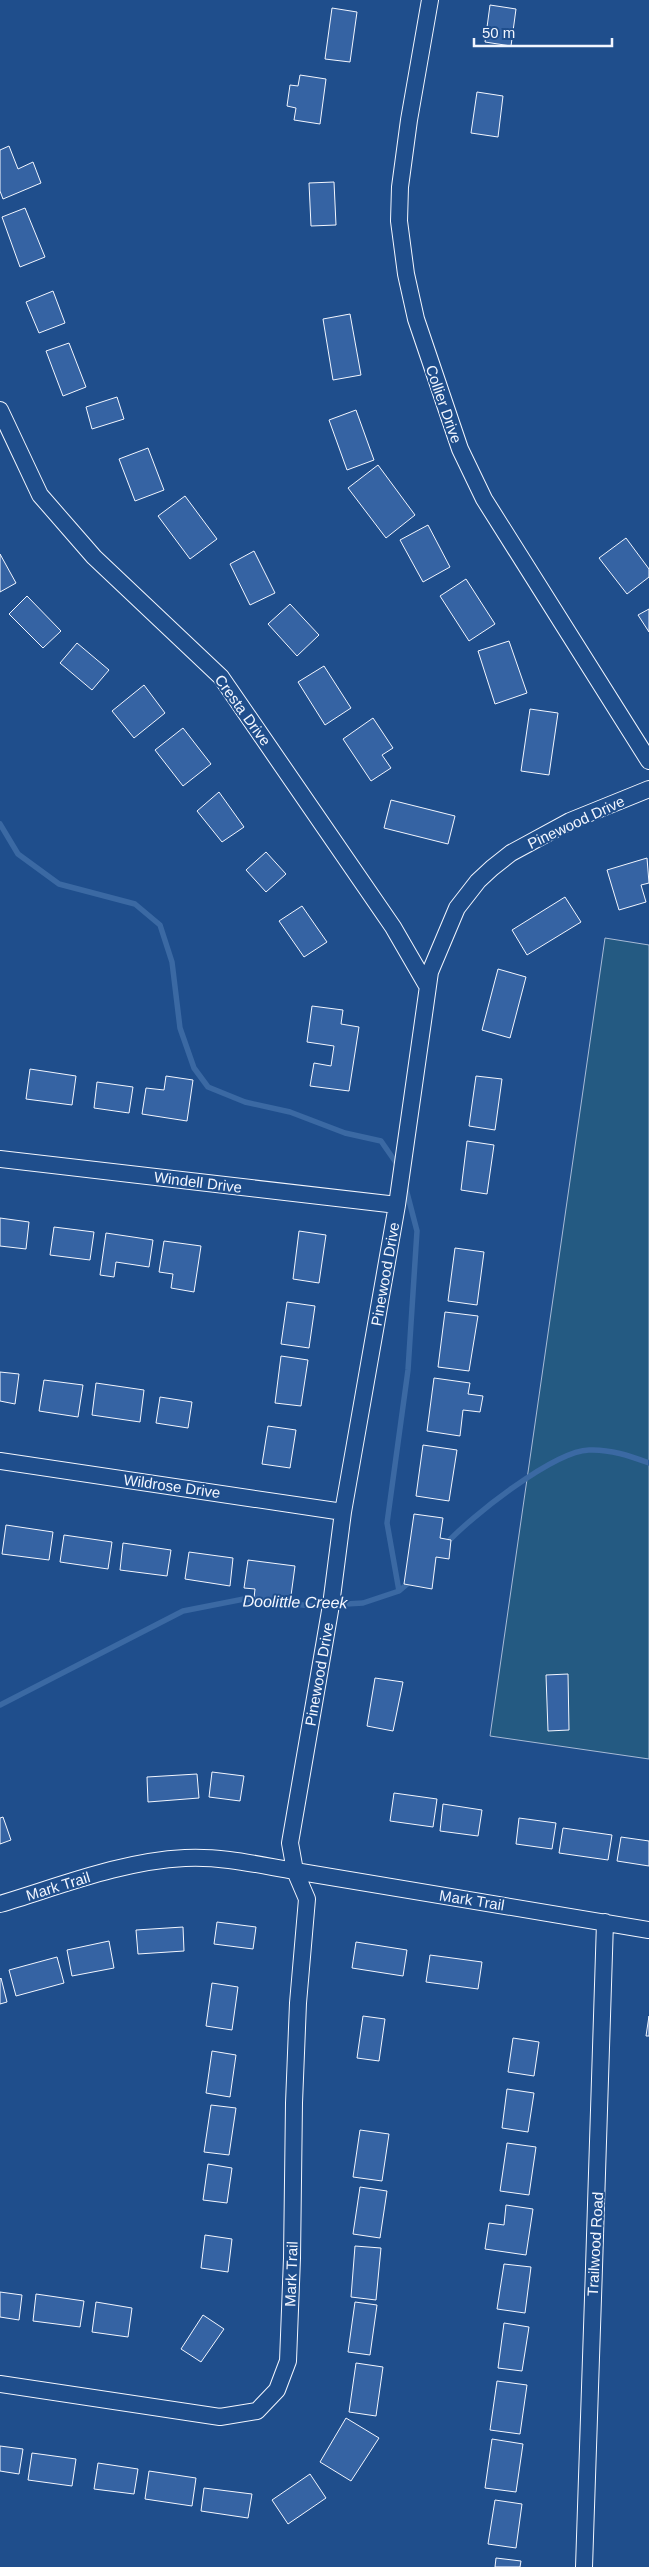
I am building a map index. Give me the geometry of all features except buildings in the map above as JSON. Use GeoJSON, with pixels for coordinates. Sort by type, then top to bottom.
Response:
{"type":"FeatureCollection","features":[{"type":"Feature","properties":{"kind":"street","name":"Collier Drive"},"geometry":{"type":"LineString","coordinates":[[430,0],[400,187],[399,221],[406,274],[416,319],[460,449],[484,499],[649,762]]}},
{"type":"Feature","properties":{"kind":"street","name":"Cresta Drive"},"geometry":{"type":"LineString","coordinates":[[0,410],[40,495],[94,557],[221,677],[393,927],[426,984]]}},
{"type":"Feature","properties":{"kind":"street","name":"Pinewood Drive"},"geometry":{"type":"LineString","coordinates":[[295,1871],[290,1843],[331,1605],[343,1512],[397,1205],[426,984],[457,908],[478,880],[511,853],[570,821],[649,789]]}},
{"type":"Feature","properties":{"kind":"street","name":"Windell Drive"},"geometry":{"type":"LineString","coordinates":[[0,1159],[397,1205]]}},
{"type":"Feature","properties":{"kind":"street","name":"Wildrose Drive"},"geometry":{"type":"LineString","coordinates":[[0,1461],[343,1512]]}},
{"type":"Feature","properties":{"kind":"street","name":"Mark Trail"},"geometry":{"type":"LineString","coordinates":[[0,1904],[101,1873],[156,1861],[187,1858],[220,1859],[649,1930]]}},
{"type":"Feature","properties":{"kind":"street","name":"Mark Trail"},"geometry":{"type":"LineString","coordinates":[[0,2384],[220,2417],[257,2411],[277,2390],[288,2361],[292,2258],[294,2092],[298,2003],[308,1899],[295,1871]]}},
{"type":"Feature","properties":{"kind":"street","name":"Trailwood Road"},"geometry":{"type":"LineString","coordinates":[[584,2567],[590,2330],[599,2170],[605,1922]]}},
{"type":"Feature","properties":{"kind":"shaded area"},"geometry":{"type":"Polygon","coordinates":[[[605,938],[649,945],[649,1759],[490,1736],[605,938]]]}},
{"type":"Feature","properties":{"kind":"waterway"},"geometry":{"type":"LineString","coordinates":[[0,824],[18,854],[59,884],[135,904],[160,925],[172,962],[180,1028],[194,1068],[208,1087],[245,1102],[290,1112],[345,1133],[381,1141],[399,1167]]}},
{"type":"Feature","properties":{"kind":"waterway"},"geometry":{"type":"LineString","coordinates":[[399,1591],[387,1523],[408,1370],[417,1231],[405,1185]]}},
{"type":"Feature","properties":{"kind":"waterway","name":"Doolittle Creek"},"geometry":{"type":"LineString","coordinates":[[446,1544],[474,1518],[513,1487],[555,1461],[574,1453],[589,1450],[605,1451],[649,1463]]}},
{"type":"Feature","properties":{"kind":"waterway","name":"Doolittle Creek"},"geometry":{"type":"LineString","coordinates":[[0,1705],[183,1611],[244,1599],[312,1606],[363,1603],[399,1591],[412,1580]]}}]}
